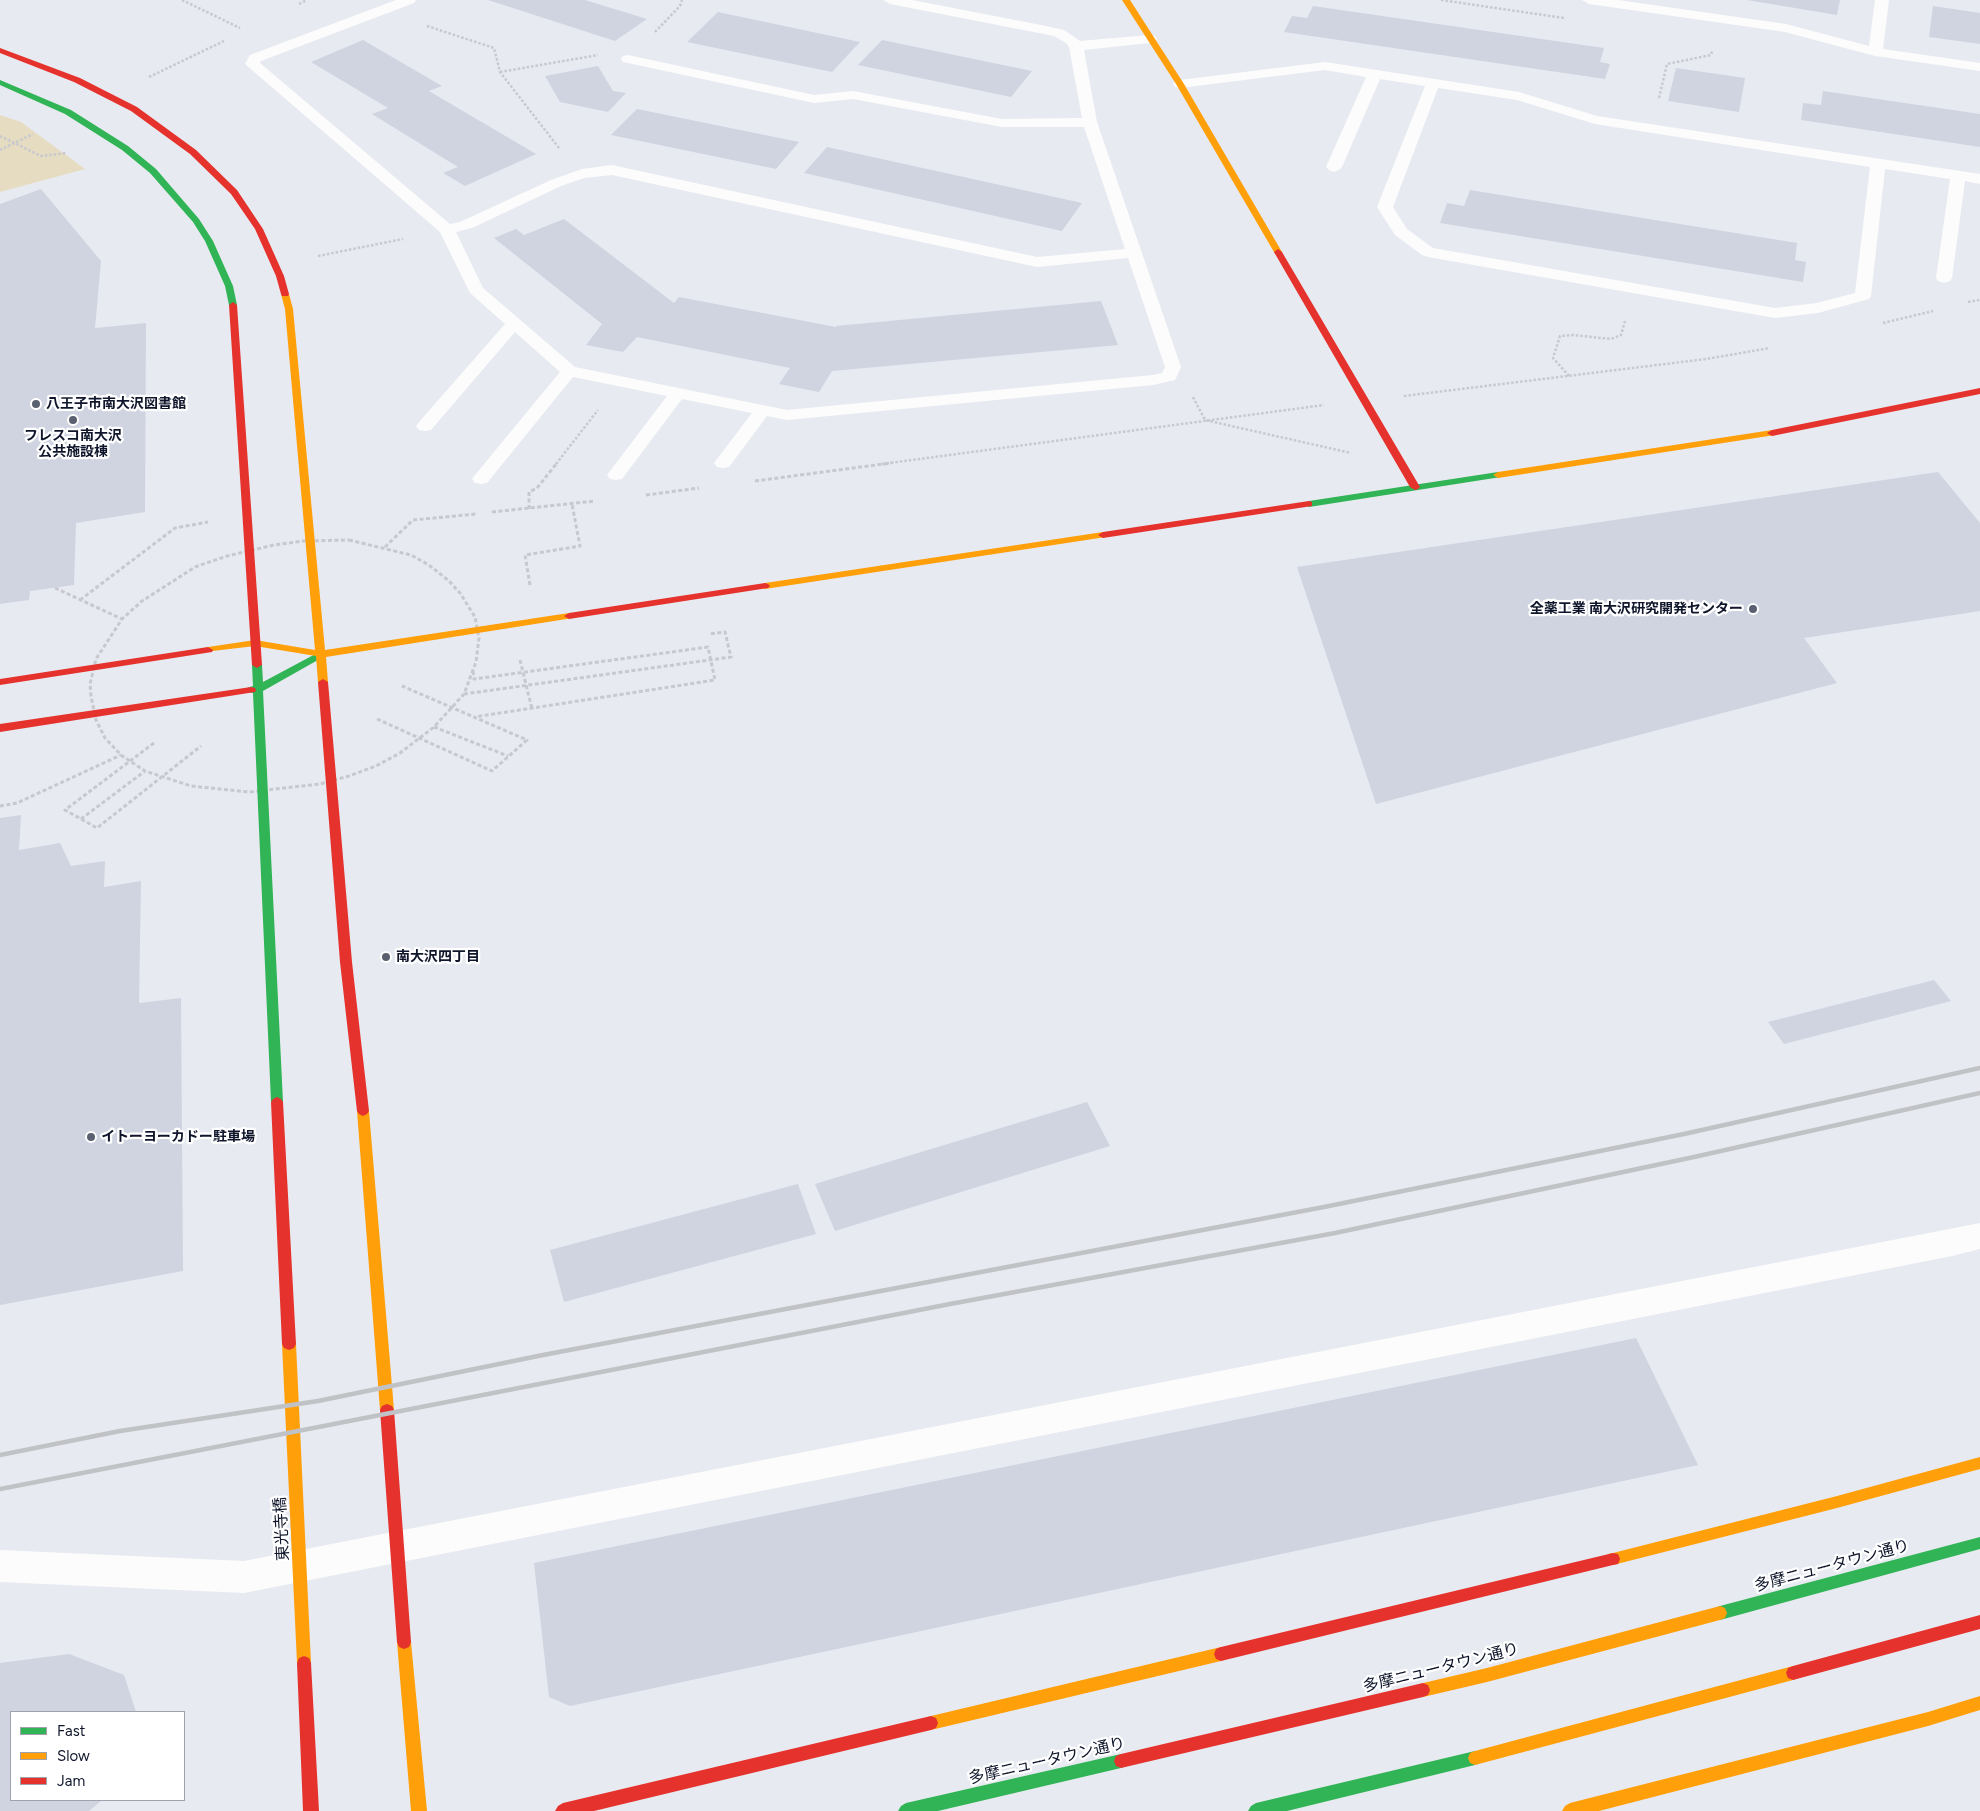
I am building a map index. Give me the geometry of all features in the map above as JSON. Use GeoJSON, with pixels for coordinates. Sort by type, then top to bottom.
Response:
{"type":"FeatureCollection","features":[{"type":"Feature","properties":{"kind":"street"},"geometry":{"type":"LineString","coordinates":[[1126,0],[1180,84],[1415,488]]}},
{"type":"Feature","properties":{"kind":"street"},"geometry":{"type":"LineString","coordinates":[[0,50],[77,80],[134,109],[164,129],[193,152],[234,192],[258,229],[280,276],[289,308],[321,654],[346,962],[362,1098],[380,1310],[409,1708],[419,1811]]}},
{"type":"Feature","properties":{"kind":"street","name":"東光寺橋"},"geometry":{"type":"LineString","coordinates":[[0,82],[68,112],[132,154],[152,170],[196,221],[209,241],[229,286],[234,307],[258,689],[312,1811]]}},
{"type":"Feature","properties":{"kind":"street"},"geometry":{"type":"LineString","coordinates":[[0,682],[255,643],[321,654],[1788,431],[1980,391]]}},
{"type":"Feature","properties":{"kind":"street"},"geometry":{"type":"LineString","coordinates":[[0,728],[258,689],[321,654]]}},
{"type":"Feature","properties":{"kind":"street"},"geometry":{"type":"LineString","coordinates":[[0,1566],[244,1577],[1980,1236]]}},
{"type":"Feature","properties":{"kind":"street"},"geometry":{"type":"LineString","coordinates":[[563,1811],[1464,1596],[1837,1502],[1980,1463]]}},
{"type":"Feature","properties":{"kind":"street","name":"多摩ニュータウン通り"},"geometry":{"type":"LineString","coordinates":[[906,1811],[1487,1675],[1980,1544]]}},
{"type":"Feature","properties":{"kind":"street"},"geometry":{"type":"LineString","coordinates":[[1256,1811],[1508,1750],[1980,1622]]}},
{"type":"Feature","properties":{"kind":"street"},"geometry":{"type":"LineString","coordinates":[[1570,1811],[1928,1719],[1980,1702]]}},
{"type":"Feature","properties":{"kind":"lane"},"geometry":{"type":"LineString","coordinates":[[409,0],[255,58],[252,64],[447,230],[476,290],[569,371],[787,415],[1153,380],[1169,376],[1173,367],[1090,122],[1076,46],[1071,40],[1059,33],[890,0]]}},
{"type":"Feature","properties":{"kind":"lane"},"geometry":{"type":"LineString","coordinates":[[1590,0],[1786,28],[1875,52],[1980,67]]}},
{"type":"Feature","properties":{"kind":"lane"},"geometry":{"type":"LineString","coordinates":[[1875,52],[1882,0]]}},
{"type":"Feature","properties":{"kind":"lane"},"geometry":{"type":"LineString","coordinates":[[1076,46],[1150,39]]}},
{"type":"Feature","properties":{"kind":"lane"},"geometry":{"type":"LineString","coordinates":[[628,59],[814,99],[853,95],[1002,123],[1090,122]]}},
{"type":"Feature","properties":{"kind":"lane"},"geometry":{"type":"LineString","coordinates":[[1180,84],[1325,66],[1519,96],[1594,120],[1980,178]]}},
{"type":"Feature","properties":{"kind":"lane"},"geometry":{"type":"LineString","coordinates":[[1334,166],[1375,73]]}},
{"type":"Feature","properties":{"kind":"lane"},"geometry":{"type":"LineString","coordinates":[[1433,83],[1385,206],[1401,232],[1428,252],[1775,313],[1818,308],[1862,296],[1878,163]]}},
{"type":"Feature","properties":{"kind":"lane"},"geometry":{"type":"LineString","coordinates":[[447,230],[466,225],[556,183],[582,174],[612,170],[1038,262],[1135,253]]}},
{"type":"Feature","properties":{"kind":"lane"},"geometry":{"type":"LineString","coordinates":[[1944,278],[1958,175]]}},
{"type":"Feature","properties":{"kind":"lane"},"geometry":{"type":"LineString","coordinates":[[425,426],[514,323]]}},
{"type":"Feature","properties":{"kind":"lane"},"geometry":{"type":"LineString","coordinates":[[481,479],[569,371]]}},
{"type":"Feature","properties":{"kind":"lane"},"geometry":{"type":"LineString","coordinates":[[616,474],[678,393]]}},
{"type":"Feature","properties":{"kind":"lane"},"geometry":{"type":"LineString","coordinates":[[723,463],[763,410]]}},
{"type":"Feature","properties":{"kind":"path"},"geometry":{"type":"LineString","coordinates":[[182,0],[245,31]]}},
{"type":"Feature","properties":{"kind":"path"},"geometry":{"type":"LineString","coordinates":[[423,25],[494,48],[500,72],[563,152],[612,170]]}},
{"type":"Feature","properties":{"kind":"path"},"geometry":{"type":"LineString","coordinates":[[1657,104],[1667,64],[1711,55],[1713,48]]}},
{"type":"Feature","properties":{"kind":"path"},"geometry":{"type":"LineString","coordinates":[[0,136],[41,156],[54,156],[73,151]]}},
{"type":"Feature","properties":{"kind":"path"},"geometry":{"type":"LineString","coordinates":[[318,256],[387,242]]}},
{"type":"Feature","properties":{"kind":"path"},"geometry":{"type":"LineString","coordinates":[[1961,304],[1980,300]]}},
{"type":"Feature","properties":{"kind":"path"},"geometry":{"type":"LineString","coordinates":[[1875,325],[1942,309]]}},
{"type":"Feature","properties":{"kind":"path"},"geometry":{"type":"LineString","coordinates":[[1569,376],[1553,358],[1560,336],[1574,335],[1611,339],[1621,334]]}},
{"type":"Feature","properties":{"kind":"path"},"geometry":{"type":"LineString","coordinates":[[1494,385],[1706,359],[1770,348]]}},
{"type":"Feature","properties":{"kind":"path"},"geometry":{"type":"LineString","coordinates":[[529,509],[529,492],[537,488],[621,382]]}},
{"type":"Feature","properties":{"kind":"path"},"geometry":{"type":"LineString","coordinates":[[746,482],[1251,414]]}},
{"type":"Feature","properties":{"kind":"path"},"geometry":{"type":"LineString","coordinates":[[1205,420],[1352,453]]}},
{"type":"Feature","properties":{"kind":"path"},"geometry":{"type":"LineString","coordinates":[[640,496],[707,487]]}},
{"type":"Feature","properties":{"kind":"path"},"geometry":{"type":"LineString","coordinates":[[490,512],[601,501]]}},
{"type":"Feature","properties":{"kind":"path"},"geometry":{"type":"LineString","coordinates":[[531,589],[525,555],[580,546],[572,504]]}},
{"type":"Feature","properties":{"kind":"path"},"geometry":{"type":"LineString","coordinates":[[385,547],[412,520],[481,513]]}},
{"type":"Feature","properties":{"kind":"path"},"geometry":{"type":"LineString","coordinates":[[80,600],[175,528],[215,521]]}},
{"type":"Feature","properties":{"kind":"path"},"geometry":{"type":"LineString","coordinates":[[56,588],[122,619]]}},
{"type":"Feature","properties":{"kind":"path"},"geometry":{"type":"LineString","coordinates":[[464,694],[732,657],[725,632],[706,634]]}},
{"type":"Feature","properties":{"kind":"path"},"geometry":{"type":"LineString","coordinates":[[472,663],[474,679],[708,647],[715,680],[474,717]]}},
{"type":"Feature","properties":{"kind":"path"},"geometry":{"type":"LineString","coordinates":[[530,659],[520,660],[532,709]]}},
{"type":"Feature","properties":{"kind":"path"},"geometry":{"type":"LineString","coordinates":[[377,719],[492,771],[526,740],[402,686]]}},
{"type":"Feature","properties":{"kind":"path"},"geometry":{"type":"LineString","coordinates":[[434,726],[508,756]]}},
{"type":"Feature","properties":{"kind":"path"},"geometry":{"type":"LineString","coordinates":[[162,738],[65,810],[97,828],[201,746]]}},
{"type":"Feature","properties":{"kind":"path"},"geometry":{"type":"LineString","coordinates":[[0,806],[17,804],[121,756]]}},
{"type":"Feature","properties":{"kind":"path"},"geometry":{"type":"LineString","coordinates":[[81,819],[146,771]]}},
{"type":"Feature","properties":{"kind":"shaded area"},"geometry":{"type":"Polygon","coordinates":[[[0,115],[21,122],[85,169],[0,192],[0,115]]]}},
{"type":"Feature","properties":{"kind":"building"},"geometry":{"type":"Polygon","coordinates":[[[488,0],[585,0],[647,19],[615,41],[488,0]]]}},
{"type":"Feature","properties":{"kind":"building"},"geometry":{"type":"Polygon","coordinates":[[[1747,0],[1840,0],[1837,15],[1747,0]]]}},
{"type":"Feature","properties":{"kind":"building"},"geometry":{"type":"Polygon","coordinates":[[[1313,6],[1604,48],[1600,62],[1610,64],[1605,79],[1284,32],[1292,16],[1307,18],[1313,6]]]}},
{"type":"Feature","properties":{"kind":"building"},"geometry":{"type":"Polygon","coordinates":[[[1933,6],[1980,13],[1980,44],[1929,37],[1933,6]]]}},
{"type":"Feature","properties":{"kind":"building"},"geometry":{"type":"Polygon","coordinates":[[[718,12],[860,42],[832,72],[687,42],[718,12]]]}},
{"type":"Feature","properties":{"kind":"building"},"geometry":{"type":"Polygon","coordinates":[[[363,40],[442,86],[429,91],[536,154],[465,186],[443,173],[458,167],[372,114],[388,108],[311,62],[363,40]]]}},
{"type":"Feature","properties":{"kind":"building"},"geometry":{"type":"Polygon","coordinates":[[[882,40],[1032,71],[1011,97],[858,65],[882,40]]]}},
{"type":"Feature","properties":{"kind":"building"},"geometry":{"type":"Polygon","coordinates":[[[598,66],[613,91],[626,93],[608,112],[560,102],[545,76],[598,66]]]}},
{"type":"Feature","properties":{"kind":"building"},"geometry":{"type":"Polygon","coordinates":[[[1676,68],[1745,78],[1739,112],[1668,101],[1676,68]]]}},
{"type":"Feature","properties":{"kind":"building"},"geometry":{"type":"Polygon","coordinates":[[[1823,91],[1980,114],[1980,147],[1801,120],[1803,103],[1821,105],[1823,91]]]}},
{"type":"Feature","properties":{"kind":"building"},"geometry":{"type":"Polygon","coordinates":[[[637,109],[799,142],[776,169],[611,135],[637,109]]]}},
{"type":"Feature","properties":{"kind":"building"},"geometry":{"type":"Polygon","coordinates":[[[827,147],[1082,203],[1062,231],[804,173],[827,147]]]}},
{"type":"Feature","properties":{"kind":"building","name":"フレスコ南大沢 公共施設棟"},"geometry":{"type":"Polygon","coordinates":[[[41,189],[101,261],[95,328],[146,323],[145,512],[76,523],[74,585],[30,591],[29,600],[0,604],[0,204],[41,189]]]}},
{"type":"Feature","properties":{"kind":"building"},"geometry":{"type":"Polygon","coordinates":[[[1470,190],[1797,243],[1795,260],[1806,262],[1803,282],[1440,223],[1447,203],[1464,206],[1470,190]]]}},
{"type":"Feature","properties":{"kind":"building"},"geometry":{"type":"Polygon","coordinates":[[[564,219],[674,303],[679,297],[836,327],[1101,301],[1118,345],[832,371],[819,392],[779,384],[790,368],[637,337],[623,352],[586,345],[602,324],[494,238],[516,229],[524,235],[564,219]]]}},
{"type":"Feature","properties":{"kind":"building"},"geometry":{"type":"Polygon","coordinates":[[[1938,472],[1980,523],[1980,611],[1804,638],[1837,683],[1376,804],[1297,567],[1938,472]]]}},
{"type":"Feature","properties":{"kind":"building","name":"イトーヨーカドー駐車場"},"geometry":{"type":"Polygon","coordinates":[[[21,815],[19,850],[60,843],[71,866],[105,861],[104,887],[141,881],[139,1003],[181,998],[183,1271],[0,1305],[0,818],[21,815]]]}},
{"type":"Feature","properties":{"kind":"building"},"geometry":{"type":"Polygon","coordinates":[[[1934,980],[1951,1001],[1784,1044],[1768,1022],[1934,980]]]}},
{"type":"Feature","properties":{"kind":"building"},"geometry":{"type":"Polygon","coordinates":[[[1087,1102],[1110,1146],[835,1231],[815,1184],[1087,1102]]]}},
{"type":"Feature","properties":{"kind":"building"},"geometry":{"type":"Polygon","coordinates":[[[798,1184],[816,1234],[564,1302],[550,1250],[798,1184]]]}},
{"type":"Feature","properties":{"kind":"building"},"geometry":{"type":"Polygon","coordinates":[[[1636,1338],[1698,1465],[570,1706],[549,1697],[534,1563],[1636,1338]]]}},
{"type":"Feature","properties":{"kind":"building"},"geometry":{"type":"Polygon","coordinates":[[[69,1654],[124,1675],[136,1711],[10,1711],[10,1801],[101,1801],[89,1811],[0,1811],[0,1663],[69,1654]]]}},
{"type":"Feature","properties":{"kind":"railway"},"geometry":{"type":"LineString","coordinates":[[0,1455],[120,1431],[318,1401],[543,1355],[1324,1207],[1684,1134],[1980,1068]]}},
{"type":"Feature","properties":{"kind":"railway"},"geometry":{"type":"LineString","coordinates":[[0,1489],[950,1304],[1335,1233],[1694,1157],[1980,1093]]}},
{"type":"Feature","properties":{"kind":"traffic: fast"},"geometry":{"type":"LineString","coordinates":[[0,82],[68,112],[125,148],[153,171],[196,221],[209,241],[229,286],[233,305]]}},
{"type":"Feature","properties":{"kind":"traffic: fast"},"geometry":{"type":"LineString","coordinates":[[1309,504],[1498,475]]}},
{"type":"Feature","properties":{"kind":"traffic: fast"},"geometry":{"type":"LineString","coordinates":[[251,690],[258,689],[321,654]]}},
{"type":"Feature","properties":{"kind":"traffic: fast"},"geometry":{"type":"LineString","coordinates":[[257,665],[277,1102]]}},
{"type":"Feature","properties":{"kind":"traffic: fast"},"geometry":{"type":"LineString","coordinates":[[1720,1613],[1980,1543]]}},
{"type":"Feature","properties":{"kind":"traffic: fast"},"geometry":{"type":"LineString","coordinates":[[1256,1811],[1475,1758]]}},
{"type":"Feature","properties":{"kind":"traffic: fast"},"geometry":{"type":"LineString","coordinates":[[906,1811],[1121,1761]]}},
{"type":"Feature","properties":{"kind":"traffic: slow"},"geometry":{"type":"LineString","coordinates":[[1126,0],[1180,84],[1278,252]]}},
{"type":"Feature","properties":{"kind":"traffic: slow"},"geometry":{"type":"LineString","coordinates":[[285,294],[289,309],[323,682]]}},
{"type":"Feature","properties":{"kind":"traffic: slow"},"geometry":{"type":"LineString","coordinates":[[1498,475],[1772,433]]}},
{"type":"Feature","properties":{"kind":"traffic: slow"},"geometry":{"type":"LineString","coordinates":[[765,586],[1103,535]]}},
{"type":"Feature","properties":{"kind":"traffic: slow"},"geometry":{"type":"LineString","coordinates":[[208,650],[255,643],[321,654],[569,616]]}},
{"type":"Feature","properties":{"kind":"traffic: slow"},"geometry":{"type":"LineString","coordinates":[[363,1111],[387,1410]]}},
{"type":"Feature","properties":{"kind":"traffic: slow"},"geometry":{"type":"LineString","coordinates":[[289,1344],[304,1663]]}},
{"type":"Feature","properties":{"kind":"traffic: slow"},"geometry":{"type":"LineString","coordinates":[[1613,1559],[1837,1502],[1980,1463]]}},
{"type":"Feature","properties":{"kind":"traffic: slow"},"geometry":{"type":"LineString","coordinates":[[1423,1690],[1487,1675],[1720,1613]]}},
{"type":"Feature","properties":{"kind":"traffic: slow"},"geometry":{"type":"LineString","coordinates":[[404,1642],[419,1811]]}},
{"type":"Feature","properties":{"kind":"traffic: slow"},"geometry":{"type":"LineString","coordinates":[[931,1723],[1221,1654]]}},
{"type":"Feature","properties":{"kind":"traffic: slow"},"geometry":{"type":"LineString","coordinates":[[1475,1758],[1793,1673]]}},
{"type":"Feature","properties":{"kind":"traffic: slow"},"geometry":{"type":"LineString","coordinates":[[1570,1811],[1928,1719],[1980,1703]]}},
{"type":"Feature","properties":{"kind":"traffic: jam"},"geometry":{"type":"LineString","coordinates":[[0,50],[77,80],[134,109],[193,152],[234,192],[259,229],[280,276],[285,294]]}},
{"type":"Feature","properties":{"kind":"traffic: jam"},"geometry":{"type":"LineString","coordinates":[[1278,252],[1415,487]]}},
{"type":"Feature","properties":{"kind":"traffic: jam"},"geometry":{"type":"LineString","coordinates":[[233,305],[257,665]]}},
{"type":"Feature","properties":{"kind":"traffic: jam"},"geometry":{"type":"LineString","coordinates":[[1772,433],[1980,391]]}},
{"type":"Feature","properties":{"kind":"traffic: jam"},"geometry":{"type":"LineString","coordinates":[[1103,535],[1309,504]]}},
{"type":"Feature","properties":{"kind":"traffic: jam"},"geometry":{"type":"LineString","coordinates":[[569,616],[765,586]]}},
{"type":"Feature","properties":{"kind":"traffic: jam"},"geometry":{"type":"LineString","coordinates":[[0,682],[208,650]]}},
{"type":"Feature","properties":{"kind":"traffic: jam"},"geometry":{"type":"LineString","coordinates":[[323,682],[346,962],[363,1111]]}},
{"type":"Feature","properties":{"kind":"traffic: jam"},"geometry":{"type":"LineString","coordinates":[[0,728],[251,690]]}},
{"type":"Feature","properties":{"kind":"traffic: jam"},"geometry":{"type":"LineString","coordinates":[[277,1102],[289,1344]]}},
{"type":"Feature","properties":{"kind":"traffic: jam"},"geometry":{"type":"LineString","coordinates":[[387,1410],[404,1642]]}},
{"type":"Feature","properties":{"kind":"traffic: jam"},"geometry":{"type":"LineString","coordinates":[[1221,1654],[1613,1559]]}},
{"type":"Feature","properties":{"kind":"traffic: jam"},"geometry":{"type":"LineString","coordinates":[[1793,1673],[1980,1622]]}},
{"type":"Feature","properties":{"kind":"traffic: jam"},"geometry":{"type":"LineString","coordinates":[[304,1663],[311,1811]]}},
{"type":"Feature","properties":{"kind":"traffic: jam"},"geometry":{"type":"LineString","coordinates":[[1121,1761],[1423,1690]]}},
{"type":"Feature","properties":{"kind":"traffic: jam"},"geometry":{"type":"LineString","coordinates":[[563,1811],[931,1723]]}},
{"type":"Feature","properties":{"kind":"place","name":"八王子市南大沢図書館"},"geometry":{"type":"Point","coordinates":[36,404]}},
{"type":"Feature","properties":{"kind":"place","name":"フレスコ南大沢 公共施設棟"},"geometry":{"type":"Point","coordinates":[73,420]}},
{"type":"Feature","properties":{"kind":"place","name":"全薬工業 南大沢研究開発センター"},"geometry":{"type":"Point","coordinates":[1753,609]}},
{"type":"Feature","properties":{"kind":"place","name":"南大沢四丁目"},"geometry":{"type":"Point","coordinates":[386,957]}},
{"type":"Feature","properties":{"kind":"place","name":"イトーヨーカドー駐車場"},"geometry":{"type":"Point","coordinates":[91,1137]}}]}
